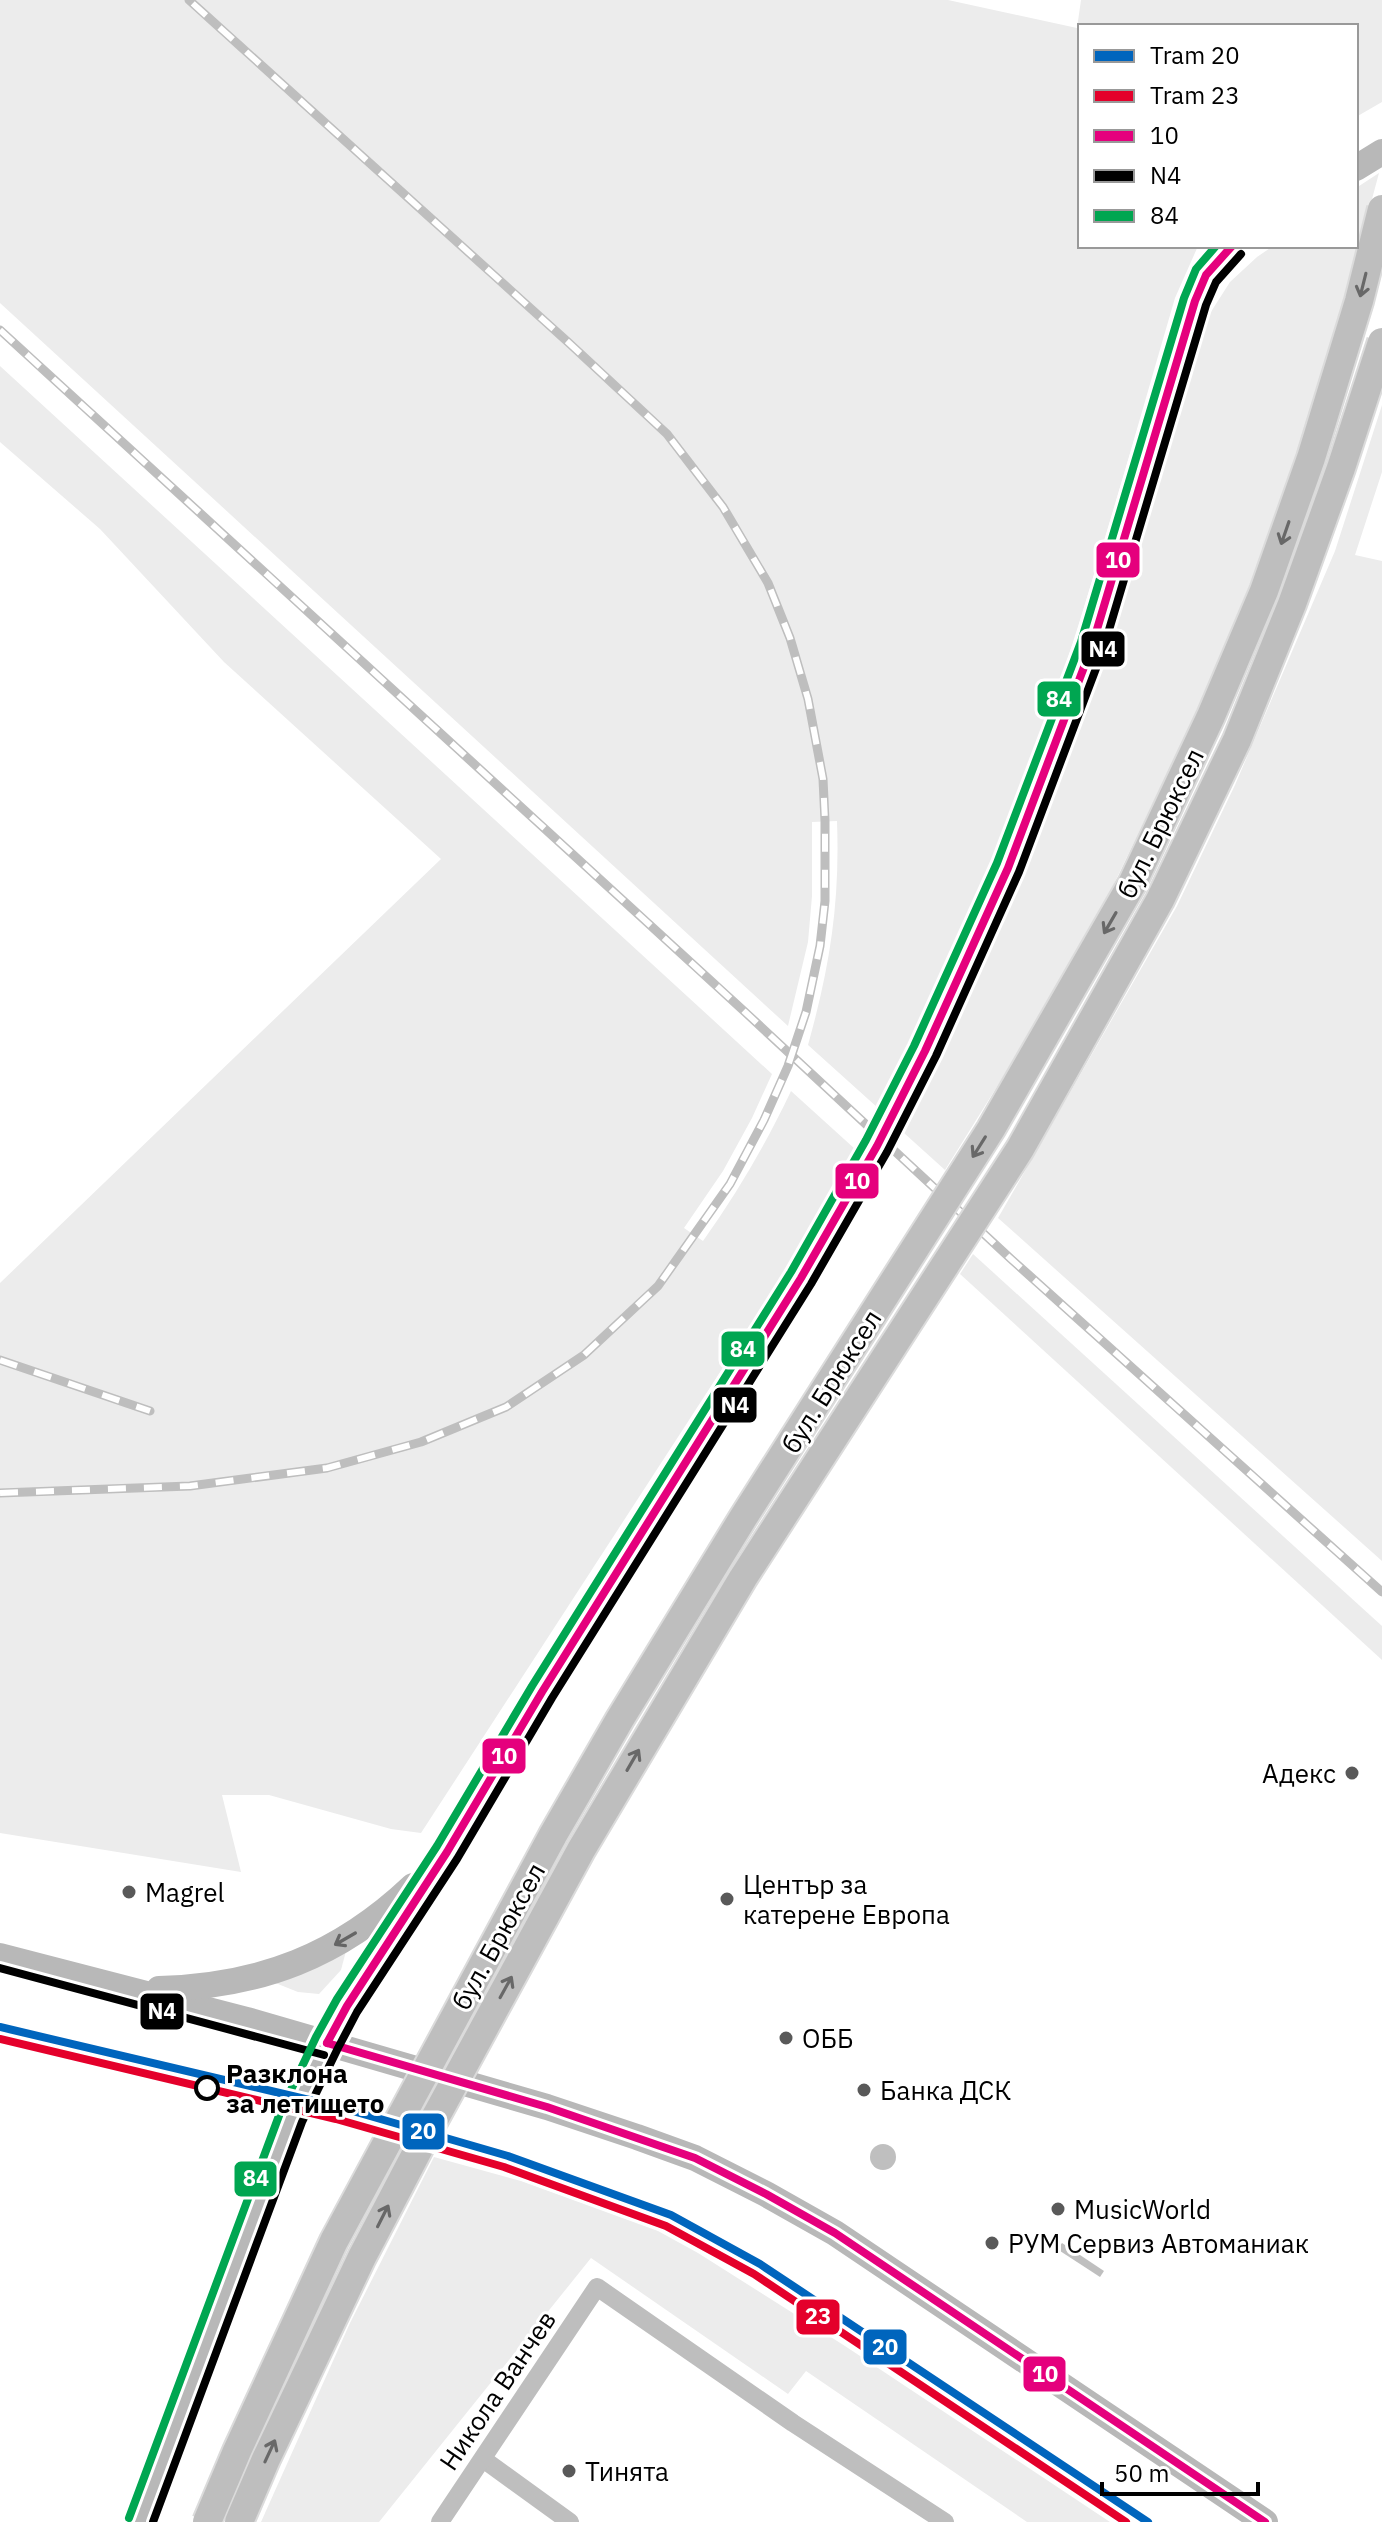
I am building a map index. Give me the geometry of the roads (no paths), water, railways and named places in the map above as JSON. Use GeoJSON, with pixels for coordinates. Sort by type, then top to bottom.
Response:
{"type":"FeatureCollection","features":[{"type":"Feature","properties":{"kind":"main road"},"geometry":{"type":"LineString","coordinates":[[1358,167],[1382,152]]}},
{"type":"Feature","properties":{"kind":"main road","name":"бул. Брюксел"},"geometry":{"type":"LineString","coordinates":[[207,2522],[334,2241],[553,1835],[743,1518],[991,1129],[1132,884],[1211,716],[1264,591],[1324,415],[1359,301],[1382,209]]}},
{"type":"Feature","properties":{"kind":"main road"},"geometry":{"type":"LineString","coordinates":[[140,2522],[291,2117],[327,2043],[347,2006],[447,1852],[542,1692],[801,1278],[877,1146],[960,977],[1008,868],[1092,646],[1195,301],[1206,275],[1230,248]]}},
{"type":"Feature","properties":{"kind":"main road","name":"бул. Брюксел"},"geometry":{"type":"LineString","coordinates":[[239,2522],[362,2257],[581,1850],[743,1578],[1020,1149],[1160,900],[1237,740],[1286,618],[1341,468],[1382,342]]}},
{"type":"Feature","properties":{"kind":"main road"},"geometry":{"type":"LineString","coordinates":[[128,1989],[202,1987],[296,1963],[335,1945],[383,1914],[447,1852]]}},
{"type":"Feature","properties":{"kind":"main road"},"geometry":{"type":"LineString","coordinates":[[0,1956],[327,2043],[547,2107],[695,2158],[835,2233],[1265,2522]]}},
{"type":"Feature","properties":{"kind":"street","name":"Никола Ванчев"},"geometry":{"type":"LineString","coordinates":[[440,2522],[597,2287],[793,2423],[945,2522]]}},
{"type":"Feature","properties":{"kind":"street"},"geometry":{"type":"LineString","coordinates":[[483,2459],[570,2522]]}},
{"type":"Feature","properties":{"kind":"railway"},"geometry":{"type":"LineString","coordinates":[[0,1493],[190,1486],[327,1468],[421,1442],[506,1407],[584,1355],[658,1286],[730,1184],[788,1066],[806,1012],[820,946],[825,901],[823,779],[808,699],[790,638],[768,583],[723,507],[667,434],[189,0]]}},
{"type":"Feature","properties":{"kind":"railway"},"geometry":{"type":"LineString","coordinates":[[0,330],[1011,1259],[1382,1592]]}},
{"type":"Feature","properties":{"kind":"railway"},"geometry":{"type":"LineString","coordinates":[[0,1360],[150,1411]]}},
{"type":"Feature","properties":{"kind":"tram line","name":"20"},"geometry":{"type":"LineString","coordinates":[[0,2027],[339,2107],[508,2156],[671,2215],[760,2264],[1148,2522]]}},
{"type":"Feature","properties":{"kind":"tram line","name":"23"},"geometry":{"type":"LineString","coordinates":[[0,2039],[336,2119],[504,2167],[666,2226],[754,2274],[1126,2522]]}},
{"type":"Feature","properties":{"kind":"place","name":"Адекс"},"geometry":{"type":"Point","coordinates":[1352,1773]}},
{"type":"Feature","properties":{"kind":"place","name":"Magrel"},"geometry":{"type":"Point","coordinates":[129,1892]}},
{"type":"Feature","properties":{"kind":"place","name":"Център за катерене Европа"},"geometry":{"type":"Point","coordinates":[727,1899]}},
{"type":"Feature","properties":{"kind":"place","name":"ОББ"},"geometry":{"type":"Point","coordinates":[786,2038]}},
{"type":"Feature","properties":{"kind":"place","name":"Разклона за летището"},"geometry":{"type":"Point","coordinates":[207,2088]}},
{"type":"Feature","properties":{"kind":"place","name":"Банка ДСК"},"geometry":{"type":"Point","coordinates":[864,2090]}},
{"type":"Feature","properties":{"kind":"place","name":"MusicWorld"},"geometry":{"type":"Point","coordinates":[1058,2209]}},
{"type":"Feature","properties":{"kind":"place","name":"РУМ Сервиз Автоманиак"},"geometry":{"type":"Point","coordinates":[992,2243]}},
{"type":"Feature","properties":{"kind":"place","name":"Тинята"},"geometry":{"type":"Point","coordinates":[569,2471]}}]}
